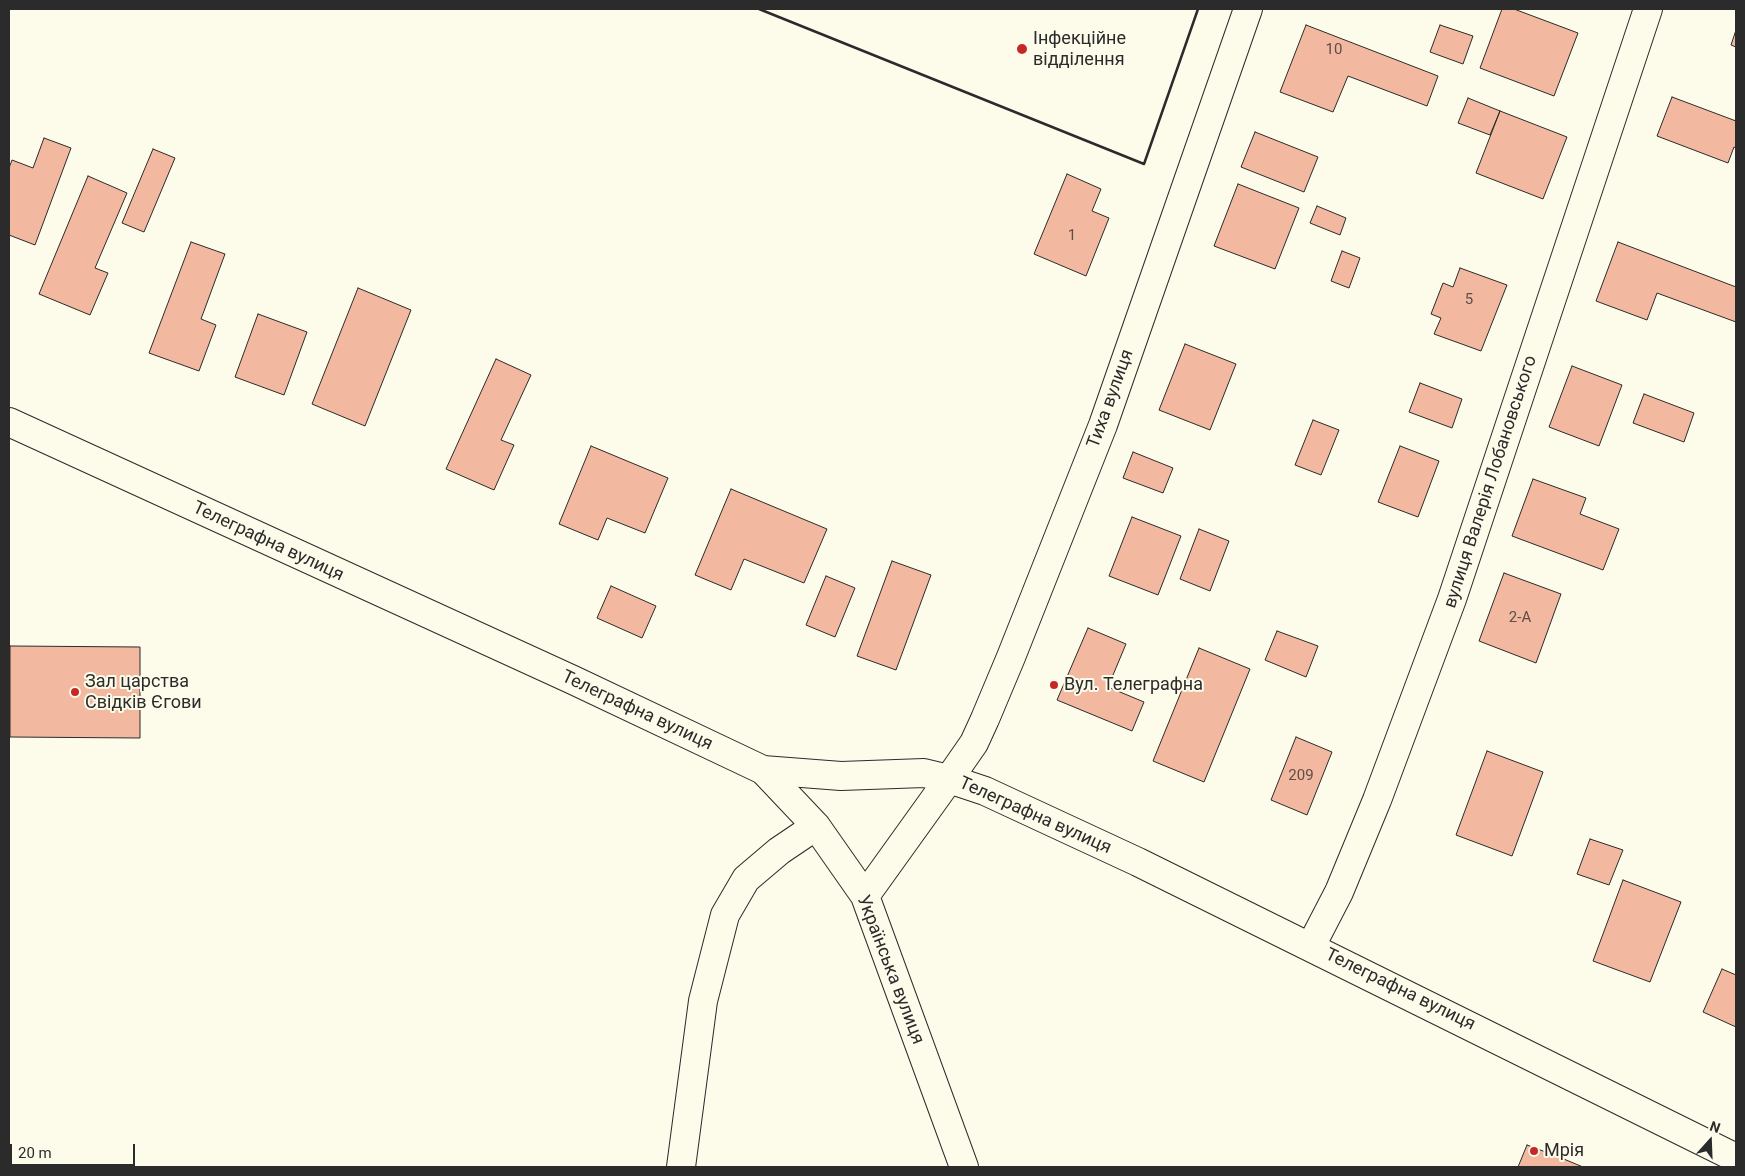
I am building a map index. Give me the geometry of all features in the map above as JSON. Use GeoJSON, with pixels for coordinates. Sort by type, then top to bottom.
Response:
{"type":"FeatureCollection","features":[{"type":"Feature","properties":{"kind":"street","name":"Тиха вулиця"},"geometry":{"type":"LineString","coordinates":[[865,896],[974,743],[985,719],[1096,442],[1248,9]]}},
{"type":"Feature","properties":{"kind":"street","name":"вулиця Валерія Лобановського"},"geometry":{"type":"LineString","coordinates":[[1311,946],[1338,892],[1377,800],[1452,599],[1648,9]]}},
{"type":"Feature","properties":{"kind":"street","name":"Телеграфна вулиця"},"geometry":{"type":"LineString","coordinates":[[9,422],[573,680],[763,770],[841,776],[924,774],[948,779],[985,791],[1054,822],[1311,946],[1736,1158]]}},
{"type":"Feature","properties":{"kind":"street","name":"Українська вулиця"},"geometry":{"type":"LineString","coordinates":[[763,770],[816,826],[865,896],[964,1167]]}},
{"type":"Feature","properties":{"kind":"street"},"geometry":{"type":"LineString","coordinates":[[681,1167],[703,1001],[725,915],[746,878],[779,851],[816,826]]}},
{"type":"Feature","properties":{"kind":"building"},"geometry":{"type":"Polygon","coordinates":[[[1502,9],[1514,9],[1578,33],[1554,96],[1480,68],[1502,9]]]}},
{"type":"Feature","properties":{"kind":"building"},"geometry":{"type":"Polygon","coordinates":[[[1306,25],[1438,76],[1427,106],[1348,76],[1333,112],[1280,92],[1306,25]]]}},
{"type":"Feature","properties":{"kind":"building"},"geometry":{"type":"Polygon","coordinates":[[[1440,25],[1473,36],[1463,64],[1430,52],[1440,25]]]}},
{"type":"Feature","properties":{"kind":"building"},"geometry":{"type":"Polygon","coordinates":[[[1736,30],[1736,47],[1731,45],[1736,30]]]}},
{"type":"Feature","properties":{"kind":"building"},"geometry":{"type":"Polygon","coordinates":[[[1672,97],[1736,121],[1736,148],[1734,147],[1728,163],[1657,136],[1672,97]]]}},
{"type":"Feature","properties":{"kind":"building"},"geometry":{"type":"Polygon","coordinates":[[[1468,98],[1500,111],[1490,135],[1458,123],[1468,98]]]}},
{"type":"Feature","properties":{"kind":"building"},"geometry":{"type":"Polygon","coordinates":[[[1500,111],[1567,137],[1543,199],[1476,173],[1500,111]]]}},
{"type":"Feature","properties":{"kind":"building"},"geometry":{"type":"Polygon","coordinates":[[[1255,132],[1318,157],[1304,192],[1241,167],[1255,132]]]}},
{"type":"Feature","properties":{"kind":"building"},"geometry":{"type":"Polygon","coordinates":[[[44,138],[71,148],[35,245],[9,235],[9,168],[12,160],[33,168],[44,138]]]}},
{"type":"Feature","properties":{"kind":"building"},"geometry":{"type":"Polygon","coordinates":[[[153,149],[175,158],[144,232],[122,223],[153,149]]]}},
{"type":"Feature","properties":{"kind":"building"},"geometry":{"type":"Polygon","coordinates":[[[1067,174],[1101,189],[1092,211],[1109,218],[1086,276],[1034,254],[1067,174]]]}},
{"type":"Feature","properties":{"kind":"building"},"geometry":{"type":"Polygon","coordinates":[[[88,176],[127,193],[95,268],[108,273],[90,315],[39,294],[88,176]]]}},
{"type":"Feature","properties":{"kind":"building"},"geometry":{"type":"Polygon","coordinates":[[[1238,184],[1299,208],[1275,269],[1214,246],[1238,184]]]}},
{"type":"Feature","properties":{"kind":"building"},"geometry":{"type":"Polygon","coordinates":[[[1317,206],[1346,218],[1340,235],[1310,223],[1317,206]]]}},
{"type":"Feature","properties":{"kind":"building"},"geometry":{"type":"Polygon","coordinates":[[[191,242],[225,254],[201,319],[216,325],[199,371],[149,353],[191,242]]]}},
{"type":"Feature","properties":{"kind":"building"},"geometry":{"type":"Polygon","coordinates":[[[1618,242],[1736,287],[1736,322],[1657,293],[1647,320],[1596,301],[1618,242]]]}},
{"type":"Feature","properties":{"kind":"building"},"geometry":{"type":"Polygon","coordinates":[[[1342,251],[1360,258],[1349,288],[1331,281],[1342,251]]]}},
{"type":"Feature","properties":{"kind":"building"},"geometry":{"type":"Polygon","coordinates":[[[1460,268],[1507,285],[1481,351],[1434,334],[1441,318],[1431,314],[1443,283],[1453,287],[1460,268]]]}},
{"type":"Feature","properties":{"kind":"building"},"geometry":{"type":"Polygon","coordinates":[[[358,288],[411,310],[365,426],[312,404],[358,288]]]}},
{"type":"Feature","properties":{"kind":"building"},"geometry":{"type":"Polygon","coordinates":[[[258,314],[307,332],[284,395],[235,377],[258,314]]]}},
{"type":"Feature","properties":{"kind":"building"},"geometry":{"type":"Polygon","coordinates":[[[1185,344],[1236,364],[1210,430],[1159,410],[1185,344]]]}},
{"type":"Feature","properties":{"kind":"building"},"geometry":{"type":"Polygon","coordinates":[[[496,359],[531,375],[501,440],[514,445],[494,490],[446,469],[496,359]]]}},
{"type":"Feature","properties":{"kind":"building"},"geometry":{"type":"Polygon","coordinates":[[[1572,366],[1622,385],[1599,446],[1549,427],[1572,366]]]}},
{"type":"Feature","properties":{"kind":"building"},"geometry":{"type":"Polygon","coordinates":[[[1420,383],[1462,399],[1452,428],[1409,412],[1420,383]]]}},
{"type":"Feature","properties":{"kind":"building"},"geometry":{"type":"Polygon","coordinates":[[[1644,394],[1694,413],[1684,442],[1633,423],[1644,394]]]}},
{"type":"Feature","properties":{"kind":"building"},"geometry":{"type":"Polygon","coordinates":[[[1313,420],[1339,430],[1321,475],[1295,465],[1313,420]]]}},
{"type":"Feature","properties":{"kind":"building"},"geometry":{"type":"Polygon","coordinates":[[[591,446],[668,478],[645,533],[607,518],[598,540],[559,524],[591,446]]]}},
{"type":"Feature","properties":{"kind":"building"},"geometry":{"type":"Polygon","coordinates":[[[1400,446],[1439,461],[1418,517],[1378,502],[1400,446]]]}},
{"type":"Feature","properties":{"kind":"building"},"geometry":{"type":"Polygon","coordinates":[[[1133,452],[1173,468],[1163,493],[1123,478],[1133,452]]]}},
{"type":"Feature","properties":{"kind":"building"},"geometry":{"type":"Polygon","coordinates":[[[1533,479],[1586,498],[1580,514],[1619,529],[1603,570],[1512,536],[1533,479]]]}},
{"type":"Feature","properties":{"kind":"building"},"geometry":{"type":"Polygon","coordinates":[[[731,489],[827,529],[804,583],[744,559],[731,590],[695,575],[731,489]]]}},
{"type":"Feature","properties":{"kind":"building"},"geometry":{"type":"Polygon","coordinates":[[[1132,517],[1181,536],[1158,595],[1109,576],[1132,517]]]}},
{"type":"Feature","properties":{"kind":"building"},"geometry":{"type":"Polygon","coordinates":[[[1199,529],[1229,541],[1210,591],[1180,579],[1199,529]]]}},
{"type":"Feature","properties":{"kind":"building"},"geometry":{"type":"Polygon","coordinates":[[[892,561],[931,575],[896,670],[857,656],[892,561]]]}},
{"type":"Feature","properties":{"kind":"building"},"geometry":{"type":"Polygon","coordinates":[[[1504,573],[1561,594],[1536,663],[1479,641],[1504,573]]]}},
{"type":"Feature","properties":{"kind":"building"},"geometry":{"type":"Polygon","coordinates":[[[826,576],[855,588],[835,637],[806,625],[826,576]]]}},
{"type":"Feature","properties":{"kind":"building"},"geometry":{"type":"Polygon","coordinates":[[[611,586],[656,606],[642,638],[597,618],[611,586]]]}},
{"type":"Feature","properties":{"kind":"building"},"geometry":{"type":"Polygon","coordinates":[[[1088,628],[1126,644],[1108,687],[1144,702],[1132,731],[1057,700],[1088,628]]]}},
{"type":"Feature","properties":{"kind":"building"},"geometry":{"type":"Polygon","coordinates":[[[1277,631],[1318,646],[1306,677],[1265,660],[1277,631]]]}},
{"type":"Feature","properties":{"kind":"building","name":"Зал царства Свідків Єгови"},"geometry":{"type":"Polygon","coordinates":[[[10,646],[140,647],[140,738],[10,737],[10,646]]]}},
{"type":"Feature","properties":{"kind":"building"},"geometry":{"type":"Polygon","coordinates":[[[1199,648],[1250,669],[1204,782],[1153,761],[1199,648]]]}},
{"type":"Feature","properties":{"kind":"building"},"geometry":{"type":"Polygon","coordinates":[[[1296,737],[1332,752],[1307,815],[1271,800],[1296,737]]]}},
{"type":"Feature","properties":{"kind":"building"},"geometry":{"type":"Polygon","coordinates":[[[1487,751],[1543,772],[1512,856],[1456,835],[1487,751]]]}},
{"type":"Feature","properties":{"kind":"building"},"geometry":{"type":"Polygon","coordinates":[[[1590,839],[1623,850],[1609,885],[1577,874],[1590,839]]]}},
{"type":"Feature","properties":{"kind":"building"},"geometry":{"type":"Polygon","coordinates":[[[1623,880],[1681,902],[1650,982],[1593,961],[1623,880]]]}},
{"type":"Feature","properties":{"kind":"building"},"geometry":{"type":"Polygon","coordinates":[[[1722,969],[1736,975],[1736,1027],[1703,1012],[1722,969]]]}},
{"type":"Feature","properties":{"kind":"building","name":"Мрія"},"geometry":{"type":"Polygon","coordinates":[[[1527,1145],[1559,1157],[1583,1167],[1518,1167],[1527,1145]]]}},
{"type":"Feature","properties":{"kind":"wall"},"geometry":{"type":"LineString","coordinates":[[759,9],[1144,164],[1198,9]]}},
{"type":"Feature","properties":{"kind":"place","name":"Інфекційне відділення"},"geometry":{"type":"Point","coordinates":[1022,49]}},
{"type":"Feature","properties":{"kind":"place","name":"Вул. Телеграфна"},"geometry":{"type":"Point","coordinates":[1054,685]}},
{"type":"Feature","properties":{"kind":"place","name":"Зал царства Свідків Єгови"},"geometry":{"type":"Point","coordinates":[75,692]}},
{"type":"Feature","properties":{"kind":"place","name":"Мрія"},"geometry":{"type":"Point","coordinates":[1534,1151]}}]}
